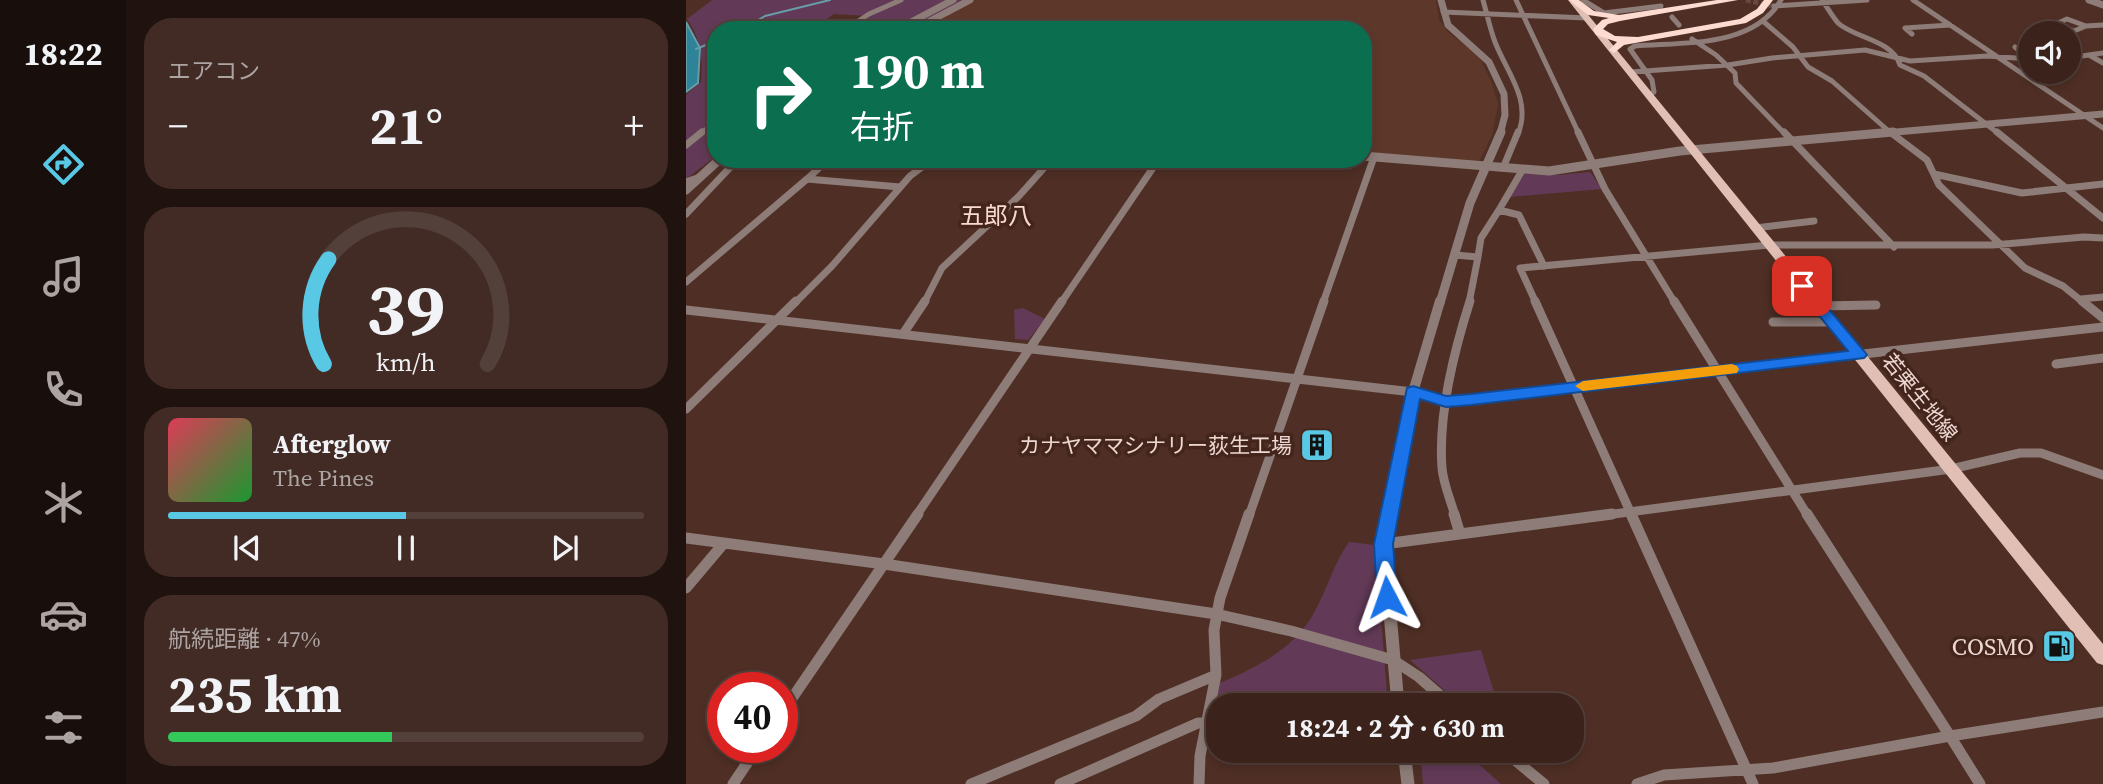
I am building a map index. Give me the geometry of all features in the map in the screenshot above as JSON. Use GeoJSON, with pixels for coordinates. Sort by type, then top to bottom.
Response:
{"type":"FeatureCollection","features":[{"type":"Feature","properties":{"kind":"highway"},"geometry":{"type":"LineString","coordinates":[[1572,0],[1587,11],[1600,15],[1632,15]]}},
{"type":"Feature","properties":{"kind":"highway"},"geometry":{"type":"LineString","coordinates":[[1760,18],[1762,0]]}},
{"type":"Feature","properties":{"kind":"highway"},"geometry":{"type":"LineString","coordinates":[[1640,40],[1614,39],[1599,33],[1598,29],[1605,22],[1632,15],[1728,1]]}},
{"type":"Feature","properties":{"kind":"highway"},"geometry":{"type":"LineString","coordinates":[[1614,50],[1621,43],[1760,18],[1775,3]]}},
{"type":"Feature","properties":{"kind":"main road","name":"若栗生地線"},"geometry":{"type":"LineString","coordinates":[[1572,0],[1614,50],[1638,71],[1650,95],[1693,150],[2103,657]]}},
{"type":"Feature","properties":{"kind":"street"},"geometry":{"type":"LineString","coordinates":[[860,21],[901,0]]}},
{"type":"Feature","properties":{"kind":"street"},"geometry":{"type":"LineString","coordinates":[[913,21],[953,0]]}},
{"type":"Feature","properties":{"kind":"street"},"geometry":{"type":"LineString","coordinates":[[930,21],[970,0]]}},
{"type":"Feature","properties":{"kind":"street"},"geometry":{"type":"LineString","coordinates":[[1396,693],[1384,544],[1413,392],[1485,166],[1502,130],[1504,94],[1484,55],[1448,25],[1441,0]]}},
{"type":"Feature","properties":{"kind":"street"},"geometry":{"type":"LineString","coordinates":[[1516,0],[1593,166],[1646,256],[1980,784]]}},
{"type":"Feature","properties":{"kind":"street"},"geometry":{"type":"LineString","coordinates":[[1583,0],[1596,10],[1614,13],[1661,6],[1655,0]]}},
{"type":"Feature","properties":{"kind":"street"},"geometry":{"type":"LineString","coordinates":[[1775,3],[1867,0]]}},
{"type":"Feature","properties":{"kind":"street"},"geometry":{"type":"LineString","coordinates":[[1913,0],[2103,128]]}},
{"type":"Feature","properties":{"kind":"street"},"geometry":{"type":"LineString","coordinates":[[2089,0],[2103,5]]}},
{"type":"Feature","properties":{"kind":"street"},"geometry":{"type":"LineString","coordinates":[[1479,1],[1495,42],[1521,94],[1522,124],[1503,168]]}},
{"type":"Feature","properties":{"kind":"street"},"geometry":{"type":"LineString","coordinates":[[1824,1],[1839,24],[1868,37],[1898,58],[1900,65],[1924,76],[2070,188],[2103,218]]}},
{"type":"Feature","properties":{"kind":"street"},"geometry":{"type":"LineString","coordinates":[[1443,12],[1587,18]]}},
{"type":"Feature","properties":{"kind":"street"},"geometry":{"type":"LineString","coordinates":[[1672,18],[1679,25]]}},
{"type":"Feature","properties":{"kind":"street"},"geometry":{"type":"LineString","coordinates":[[2018,58],[1996,56],[1920,61],[1865,50],[1799,55],[1728,65],[1638,71],[1630,49],[1740,33],[1760,18],[1799,55],[1808,67],[1832,81],[1891,133],[1927,160],[1939,185],[2035,275],[2063,286],[2103,318]]}},
{"type":"Feature","properties":{"kind":"street"},"geometry":{"type":"LineString","coordinates":[[1912,34],[1905,28],[1950,25]]}},
{"type":"Feature","properties":{"kind":"street"},"geometry":{"type":"LineString","coordinates":[[2086,26],[2103,25]]}},
{"type":"Feature","properties":{"kind":"street"},"geometry":{"type":"LineString","coordinates":[[1694,40],[1728,65],[1735,73],[1736,83],[1894,247]]}},
{"type":"Feature","properties":{"kind":"street"},"geometry":{"type":"LineString","coordinates":[[2081,56],[2103,53]]}},
{"type":"Feature","properties":{"kind":"street"},"geometry":{"type":"LineString","coordinates":[[2089,55],[2103,63]]}},
{"type":"Feature","properties":{"kind":"street"},"geometry":{"type":"LineString","coordinates":[[1372,162],[1374,157],[1549,171],[1593,166],[1636,156],[1693,150],[2103,114]]}},
{"type":"Feature","properties":{"kind":"street"},"geometry":{"type":"LineString","coordinates":[[686,145],[707,129]]}},
{"type":"Feature","properties":{"kind":"street"},"geometry":{"type":"LineString","coordinates":[[686,190],[710,168]]}},
{"type":"Feature","properties":{"kind":"street"},"geometry":{"type":"LineString","coordinates":[[686,214],[729,168]]}},
{"type":"Feature","properties":{"kind":"street"},"geometry":{"type":"LineString","coordinates":[[686,282],[819,168]]}},
{"type":"Feature","properties":{"kind":"street"},"geometry":{"type":"LineString","coordinates":[[686,409],[832,267],[900,187],[921,168]]}},
{"type":"Feature","properties":{"kind":"street"},"geometry":{"type":"LineString","coordinates":[[903,334],[921,310],[932,283],[942,268],[1019,196],[1044,168]]}},
{"type":"Feature","properties":{"kind":"street"},"geometry":{"type":"LineString","coordinates":[[798,690],[1153,168]]}},
{"type":"Feature","properties":{"kind":"street"},"geometry":{"type":"LineString","coordinates":[[1199,784],[1205,723],[1216,675],[1216,614],[1370,168]]}},
{"type":"Feature","properties":{"kind":"street"},"geometry":{"type":"LineString","coordinates":[[1460,534],[1442,469],[1446,401],[1457,345],[1474,288],[1480,236],[1523,169]]}},
{"type":"Feature","properties":{"kind":"street"},"geometry":{"type":"LineString","coordinates":[[1934,174],[2022,193],[2103,184]]}},
{"type":"Feature","properties":{"kind":"street"},"geometry":{"type":"LineString","coordinates":[[686,182],[700,177]]}},
{"type":"Feature","properties":{"kind":"street"},"geometry":{"type":"LineString","coordinates":[[807,179],[900,187]]}},
{"type":"Feature","properties":{"kind":"street"},"geometry":{"type":"LineString","coordinates":[[1499,210],[1519,215],[1544,266]]}},
{"type":"Feature","properties":{"kind":"street"},"geometry":{"type":"LineString","coordinates":[[1755,228],[1814,221]]}},
{"type":"Feature","properties":{"kind":"street"},"geometry":{"type":"LineString","coordinates":[[1753,784],[1520,268],[1769,245],[1894,247],[2103,238]]}},
{"type":"Feature","properties":{"kind":"street"},"geometry":{"type":"LineString","coordinates":[[1455,255],[1479,257]]}},
{"type":"Feature","properties":{"kind":"street"},"geometry":{"type":"LineString","coordinates":[[2081,299],[2103,297]]}},
{"type":"Feature","properties":{"kind":"street"},"geometry":{"type":"LineString","coordinates":[[1819,306],[1876,305]]}},
{"type":"Feature","properties":{"kind":"street"},"geometry":{"type":"LineString","coordinates":[[686,310],[1413,392],[1446,401],[2103,327]]}},
{"type":"Feature","properties":{"kind":"street"},"geometry":{"type":"LineString","coordinates":[[1773,322],[1832,322]]}},
{"type":"Feature","properties":{"kind":"street"},"geometry":{"type":"LineString","coordinates":[[2056,364],[2103,358]]}},
{"type":"Feature","properties":{"kind":"street"},"geometry":{"type":"LineString","coordinates":[[1384,544],[1951,469],[2020,453],[2041,453],[2103,475]]}},
{"type":"Feature","properties":{"kind":"street"},"geometry":{"type":"LineString","coordinates":[[686,538],[884,564],[1216,614],[1291,631],[1392,660],[1419,677],[1437,693]]}},
{"type":"Feature","properties":{"kind":"street"},"geometry":{"type":"LineString","coordinates":[[686,588],[724,543]]}},
{"type":"Feature","properties":{"kind":"street"},"geometry":{"type":"LineString","coordinates":[[971,784],[1136,716],[1158,699],[1216,675]]}},
{"type":"Feature","properties":{"kind":"street"},"geometry":{"type":"LineString","coordinates":[[1637,784],[1651,777],[1679,772],[1747,771],[2103,712]]}},
{"type":"Feature","properties":{"kind":"street"},"geometry":{"type":"LineString","coordinates":[[1060,784],[1198,723],[1205,723]]}},
{"type":"Feature","properties":{"kind":"street"},"geometry":{"type":"LineString","coordinates":[[733,784],[747,763]]}},
{"type":"Feature","properties":{"kind":"street"},"geometry":{"type":"LineString","coordinates":[[1405,763],[1408,784]]}},
{"type":"Feature","properties":{"kind":"street"},"geometry":{"type":"LineString","coordinates":[[1519,763],[1544,784]]}},
{"type":"Feature","properties":{"kind":"shaded area"},"geometry":{"type":"Polygon","coordinates":[[[712,0],[966,0],[926,21],[863,21],[870,16],[834,14],[824,21],[707,21],[707,163],[686,179],[686,95],[701,82],[702,65],[698,41],[687,19],[712,0]]]}},
{"type":"Feature","properties":{"kind":"shaded area"},"geometry":{"type":"Polygon","coordinates":[[[974,0],[1436,0],[1439,20],[1448,32],[1479,56],[1498,104],[1492,135],[1479,162],[1372,154],[1372,21],[934,21],[974,0]]]}},
{"type":"Feature","properties":{"kind":"shaded area"},"geometry":{"type":"Polygon","coordinates":[[[1590,172],[1602,189],[1510,197],[1524,174],[1590,172]]]}},
{"type":"Feature","properties":{"kind":"shaded area"},"geometry":{"type":"Polygon","coordinates":[[[1023,308],[1045,319],[1028,340],[1015,339],[1014,310],[1023,308]]]}},
{"type":"Feature","properties":{"kind":"shaded area"},"geometry":{"type":"Polygon","coordinates":[[[1349,542],[1375,545],[1387,693],[1218,693],[1220,683],[1261,663],[1297,636],[1315,611],[1349,542]]]}},
{"type":"Feature","properties":{"kind":"shaded area"},"geometry":{"type":"Polygon","coordinates":[[[1481,650],[1494,693],[1447,693],[1410,660],[1481,650]]]}},
{"type":"Feature","properties":{"kind":"shaded area"},"geometry":{"type":"Polygon","coordinates":[[[1421,763],[1477,763],[1501,784],[1423,784],[1421,763]]]}},
{"type":"Feature","properties":{"kind":"water"},"geometry":{"type":"Polygon","coordinates":[[[686,22],[700,48],[698,83],[686,92],[686,22]]]}},
{"type":"Feature","properties":{"kind":"waterway"},"geometry":{"type":"LineString","coordinates":[[756,21],[765,16],[830,0]]}},
{"type":"Feature","properties":{"kind":"waterway"},"geometry":{"type":"LineString","coordinates":[[696,49],[707,45]]}},
{"type":"Feature","properties":{"kind":"tunnel"},"geometry":{"type":"LineString","coordinates":[[1746,0],[1773,6]]}},
{"type":"Feature","properties":{"kind":"slow traffic"},"geometry":{"type":"LineString","coordinates":[[1583,386],[1732,369]]}},
{"type":"Feature","properties":{"kind":"place","name":"カナヤママシナリー荻生工場"},"geometry":{"type":"Point","coordinates":[1317,445]}},
{"type":"Feature","properties":{"kind":"place","name":"COSMO"},"geometry":{"type":"Point","coordinates":[2059,646]}},
{"type":"Feature","properties":{"kind":"district","name":"五郎八"},"geometry":{"type":"Point","coordinates":[996,215]}},
{"type":"Feature","properties":{"kind":"route"},"geometry":{"type":"LineString","coordinates":[[1387,597],[1384,544],[1413,392],[1446,401],[1471,399],[1859,355],[1802,286]]}}]}
